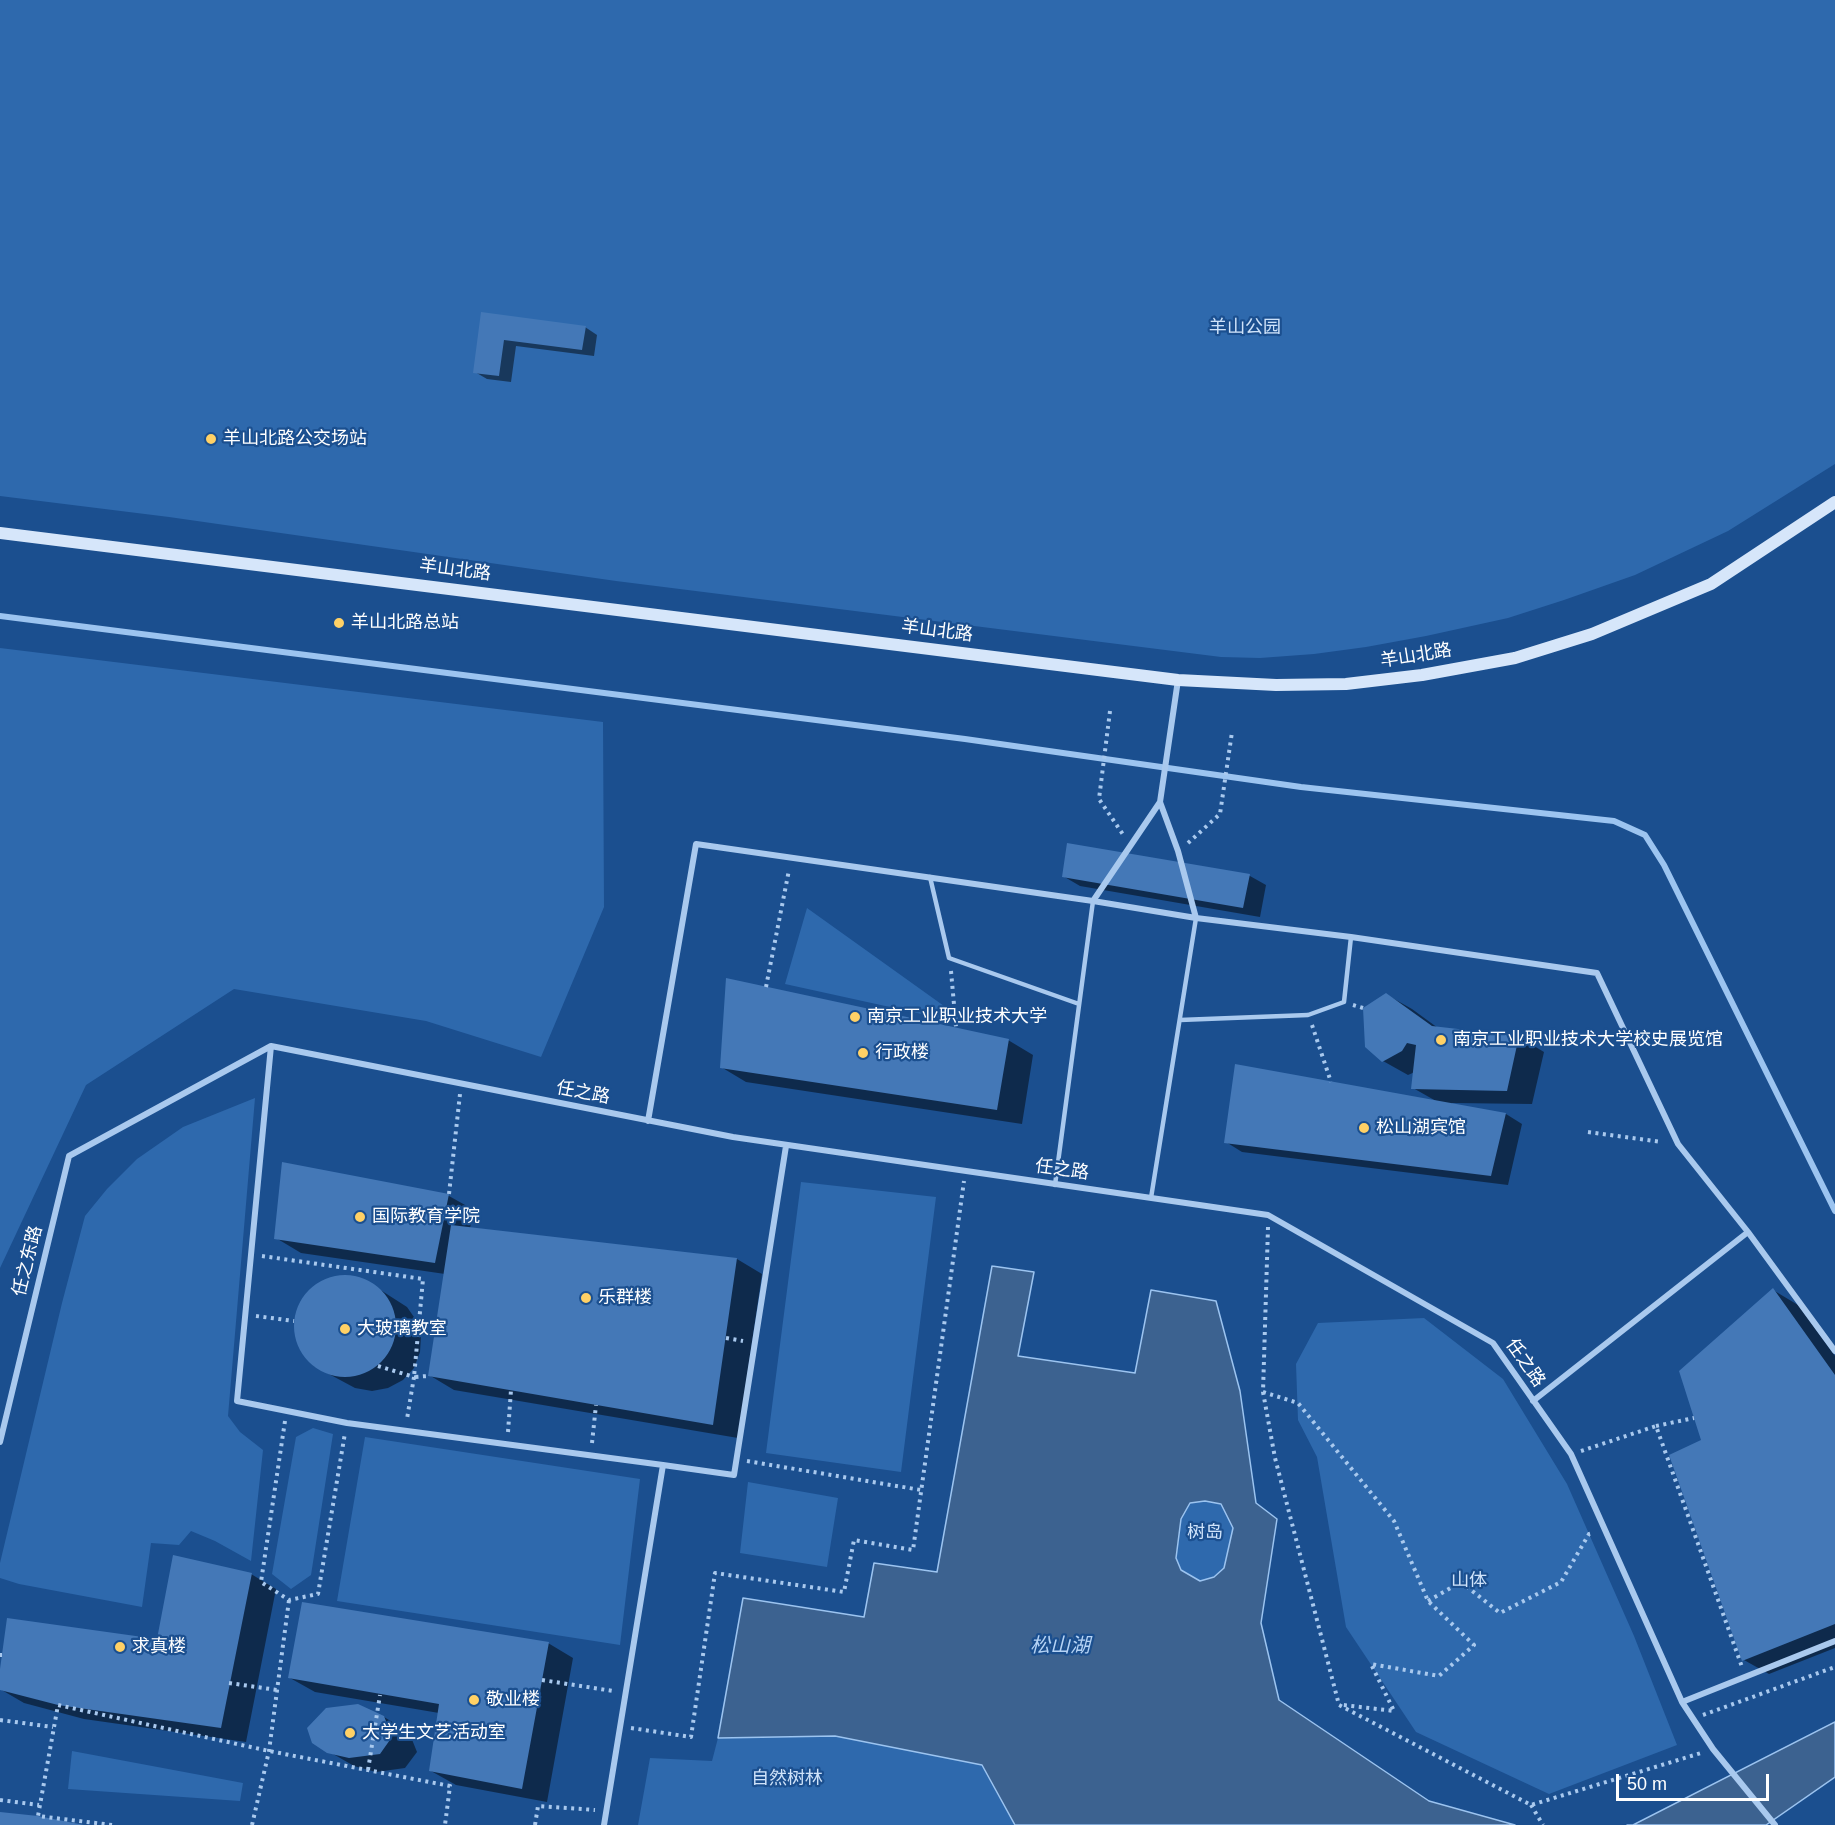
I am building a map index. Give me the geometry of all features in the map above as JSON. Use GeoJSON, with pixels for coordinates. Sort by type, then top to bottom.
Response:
{"type":"FeatureCollection","features":[{"type":"Feature","properties":{"kind":"street","name":"羊山北路"},"geometry":{"type":"LineString","coordinates":[[0,533],[1178,680],[1276,685],[1346,684],[1422,675],[1515,658],[1592,634],[1711,584],[1835,502]]}},
{"type":"Feature","properties":{"kind":"street"},"geometry":{"type":"LineString","coordinates":[[1093,901],[1160,802],[1178,680]]}},
{"type":"Feature","properties":{"kind":"street"},"geometry":{"type":"LineString","coordinates":[[1160,802],[1178,851],[1196,918]]}},
{"type":"Feature","properties":{"kind":"street"},"geometry":{"type":"LineString","coordinates":[[648,1121],[696,844],[792,856],[1196,918],[1351,937],[1598,973],[1678,1144],[1748,1232],[1835,1351]]}},
{"type":"Feature","properties":{"kind":"street"},"geometry":{"type":"LineString","coordinates":[[271,1046],[237,1401],[347,1424],[734,1476],[786,1146]]}},
{"type":"Feature","properties":{"kind":"street","name":"任之路"},"geometry":{"type":"LineString","coordinates":[[271,1046],[786,1146],[1268,1215],[1493,1343],[1572,1454],[1682,1702],[1713,1749],[1775,1825]]}},
{"type":"Feature","properties":{"kind":"street","name":"任之东路"},"geometry":{"type":"LineString","coordinates":[[0,1442],[69,1156],[271,1046]]}},
{"type":"Feature","properties":{"kind":"street"},"geometry":{"type":"LineString","coordinates":[[1533,1401],[1748,1232]]}},
{"type":"Feature","properties":{"kind":"street"},"geometry":{"type":"LineString","coordinates":[[604,1825],[663,1465]]}},
{"type":"Feature","properties":{"kind":"street"},"geometry":{"type":"LineString","coordinates":[[1682,1702],[1835,1641]]}},
{"type":"Feature","properties":{"kind":"lane"},"geometry":{"type":"LineString","coordinates":[[930,877],[950,958],[1079,1004]]}},
{"type":"Feature","properties":{"kind":"lane"},"geometry":{"type":"LineString","coordinates":[[1055,1185],[1093,901]]}},
{"type":"Feature","properties":{"kind":"lane"},"geometry":{"type":"LineString","coordinates":[[1151,1198],[1196,918]]}},
{"type":"Feature","properties":{"kind":"lane"},"geometry":{"type":"LineString","coordinates":[[1180,1020],[1308,1015],[1344,1002],[1351,937]]}},
{"type":"Feature","properties":{"kind":"path"},"geometry":{"type":"LineString","coordinates":[[1110,711],[1099,799],[1131,846]]}},
{"type":"Feature","properties":{"kind":"path"},"geometry":{"type":"LineString","coordinates":[[1178,851],[1220,814],[1232,732]]}},
{"type":"Feature","properties":{"kind":"path"},"geometry":{"type":"LineString","coordinates":[[766,987],[792,856]]}},
{"type":"Feature","properties":{"kind":"path"},"geometry":{"type":"LineString","coordinates":[[950,958],[956,1027]]}},
{"type":"Feature","properties":{"kind":"path"},"geometry":{"type":"LineString","coordinates":[[1308,1015],[1331,1082]]}},
{"type":"Feature","properties":{"kind":"path"},"geometry":{"type":"LineString","coordinates":[[449,1194],[460,1084]]}},
{"type":"Feature","properties":{"kind":"path"},"geometry":{"type":"LineString","coordinates":[[1588,1132],[1678,1144]]}},
{"type":"Feature","properties":{"kind":"path"},"geometry":{"type":"LineString","coordinates":[[620,1727],[691,1737],[715,1574],[844,1592],[854,1540],[913,1550],[965,1172]]}},
{"type":"Feature","properties":{"kind":"path"},"geometry":{"type":"LineString","coordinates":[[1268,1215],[1263,1392],[1275,1458],[1339,1705],[1532,1804],[1544,1825]]}},
{"type":"Feature","properties":{"kind":"path"},"geometry":{"type":"LineString","coordinates":[[251,1254],[423,1279],[414,1377],[405,1431]]}},
{"type":"Feature","properties":{"kind":"path"},"geometry":{"type":"LineString","coordinates":[[245,1315],[294,1321]]}},
{"type":"Feature","properties":{"kind":"path"},"geometry":{"type":"LineString","coordinates":[[378,1366],[414,1377],[428,1376]]}},
{"type":"Feature","properties":{"kind":"path"},"geometry":{"type":"LineString","coordinates":[[507,1445],[511,1390]]}},
{"type":"Feature","properties":{"kind":"path"},"geometry":{"type":"LineString","coordinates":[[1263,1392],[1298,1403],[1394,1521],[1428,1601],[1474,1645],[1439,1676],[1371,1664],[1394,1711],[1339,1705]]}},
{"type":"Feature","properties":{"kind":"path"},"geometry":{"type":"LineString","coordinates":[[591,1456],[596,1405]]}},
{"type":"Feature","properties":{"kind":"path"},"geometry":{"type":"LineString","coordinates":[[286,1411],[261,1582],[289,1600],[318,1594],[347,1424]]}},
{"type":"Feature","properties":{"kind":"path"},"geometry":{"type":"LineString","coordinates":[[1572,1454],[1656,1426],[1694,1418]]}},
{"type":"Feature","properties":{"kind":"path"},"geometry":{"type":"LineString","coordinates":[[1656,1426],[1746,1677]]}},
{"type":"Feature","properties":{"kind":"path"},"geometry":{"type":"LineString","coordinates":[[737,1459],[921,1490]]}},
{"type":"Feature","properties":{"kind":"path"},"geometry":{"type":"LineString","coordinates":[[1428,1601],[1461,1582],[1500,1613],[1561,1582],[1589,1534]]}},
{"type":"Feature","properties":{"kind":"path"},"geometry":{"type":"LineString","coordinates":[[252,1825],[269,1751],[289,1600]]}},
{"type":"Feature","properties":{"kind":"path"},"geometry":{"type":"LineString","coordinates":[[1693,1719],[1835,1667]]}},
{"type":"Feature","properties":{"kind":"path"},"geometry":{"type":"LineString","coordinates":[[542,1680],[626,1694]]}},
{"type":"Feature","properties":{"kind":"path"},"geometry":{"type":"LineString","coordinates":[[229,1683],[277,1690]]}},
{"type":"Feature","properties":{"kind":"path"},"geometry":{"type":"LineString","coordinates":[[368,1770],[380,1695]]}},
{"type":"Feature","properties":{"kind":"path"},"geometry":{"type":"LineString","coordinates":[[112,1825],[38,1816],[57,1705],[269,1751],[450,1786],[445,1825]]}},
{"type":"Feature","properties":{"kind":"path"},"geometry":{"type":"LineString","coordinates":[[0,1720],[54,1727]]}},
{"type":"Feature","properties":{"kind":"path"},"geometry":{"type":"LineString","coordinates":[[1532,1804],[1713,1749]]}},
{"type":"Feature","properties":{"kind":"path"},"geometry":{"type":"LineString","coordinates":[[0,1800],[39,1805]]}},
{"type":"Feature","properties":{"kind":"path"},"geometry":{"type":"LineString","coordinates":[[535,1825],[538,1806],[606,1811]]}},
{"type":"Feature","properties":{"kind":"green space","name":"羊山公园"},"geometry":{"type":"Polygon","coordinates":[[[0,0],[1835,0],[1835,464],[1728,531],[1635,575],[1564,600],[1508,618],[1426,636],[1314,654],[1260,658],[1221,657],[616,581],[169,517],[0,496],[0,0]]]}},
{"type":"Feature","properties":{"kind":"green space"},"geometry":{"type":"Polygon","coordinates":[[[0,648],[603,722],[604,907],[541,1057],[426,1021],[234,989],[86,1085],[0,1268],[0,648]]]}},
{"type":"Feature","properties":{"kind":"green space"},"geometry":{"type":"Polygon","coordinates":[[[807,908],[944,1006],[940,1018],[785,984],[807,908]]]}},
{"type":"Feature","properties":{"kind":"green space"},"geometry":{"type":"Polygon","coordinates":[[[255,1098],[228,1416],[240,1432],[263,1450],[251,1561],[191,1531],[179,1545],[151,1543],[142,1607],[19,1584],[0,1578],[0,1563],[85,1216],[107,1189],[137,1159],[183,1127],[255,1098]]]}},
{"type":"Feature","properties":{"kind":"green space"},"geometry":{"type":"Polygon","coordinates":[[[801,1182],[936,1197],[901,1472],[766,1453],[801,1182]]]}},
{"type":"Feature","properties":{"kind":"green space","name":"山体"},"geometry":{"type":"Polygon","coordinates":[[[1424,1318],[1503,1379],[1567,1484],[1634,1636],[1677,1745],[1549,1794],[1416,1732],[1346,1627],[1317,1457],[1298,1420],[1296,1364],[1318,1323],[1424,1318]]]}},
{"type":"Feature","properties":{"kind":"green space"},"geometry":{"type":"Polygon","coordinates":[[[313,1428],[333,1434],[311,1575],[291,1589],[272,1574],[296,1437],[313,1428]]]}},
{"type":"Feature","properties":{"kind":"green space"},"geometry":{"type":"Polygon","coordinates":[[[365,1437],[640,1479],[620,1645],[337,1601],[365,1437]]]}},
{"type":"Feature","properties":{"kind":"green space"},"geometry":{"type":"Polygon","coordinates":[[[748,1482],[838,1498],[827,1567],[740,1553],[748,1482]]]}},
{"type":"Feature","properties":{"kind":"green space","name":"树岛"},"geometry":{"type":"Polygon","coordinates":[[[1205,1501],[1221,1504],[1233,1528],[1224,1568],[1214,1577],[1199,1581],[1181,1570],[1176,1559],[1181,1519],[1190,1503],[1205,1501]]]}},
{"type":"Feature","properties":{"kind":"green space","name":"自然树林"},"geometry":{"type":"Polygon","coordinates":[[[789,1732],[927,1742],[982,1765],[1019,1825],[638,1825],[650,1758],[712,1761],[718,1738],[789,1732]]]}},
{"type":"Feature","properties":{"kind":"green space"},"geometry":{"type":"Polygon","coordinates":[[[72,1751],[243,1783],[240,1801],[68,1789],[72,1751]]]}},
{"type":"Feature","properties":{"kind":"water","name":"松山湖"},"geometry":{"type":"Polygon","coordinates":[[[992,1266],[1034,1272],[1018,1356],[1135,1373],[1151,1290],[1216,1301],[1240,1391],[1256,1503],[1277,1519],[1261,1623],[1279,1700],[1429,1801],[1515,1825],[1015,1825],[982,1765],[835,1736],[718,1738],[743,1598],[864,1617],[874,1563],[937,1572],[992,1266]],[[1205,1501],[1190,1503],[1181,1519],[1176,1558],[1181,1570],[1200,1581],[1214,1577],[1224,1568],[1233,1528],[1221,1504],[1205,1501]]]}},
{"type":"Feature","properties":{"kind":"water"},"geometry":{"type":"Polygon","coordinates":[[[1835,1722],[1835,1777],[1766,1825],[1633,1825],[1835,1722]]]}},
{"type":"Feature","properties":{"kind":"building"},"geometry":{"type":"Polygon","coordinates":[[[481,312],[586,326],[582,350],[504,340],[499,376],[473,373],[481,312]]]}},
{"type":"Feature","properties":{"kind":"building"},"geometry":{"type":"Polygon","coordinates":[[[1067,843],[1250,874],[1243,908],[1062,877],[1067,843]]]}},
{"type":"Feature","properties":{"kind":"building","name":"行政楼"},"geometry":{"type":"Polygon","coordinates":[[[726,978],[1009,1039],[997,1110],[720,1068],[726,978]]]}},
{"type":"Feature","properties":{"kind":"building","name":"南京工业职业技术大学校史展览馆"},"geometry":{"type":"Polygon","coordinates":[[[1386,993],[1432,1026],[1519,1036],[1507,1091],[1411,1089],[1416,1045],[1407,1043],[1402,1051],[1382,1062],[1365,1047],[1363,1008],[1386,993]]]}},
{"type":"Feature","properties":{"kind":"building","name":"松山湖宾馆"},"geometry":{"type":"Polygon","coordinates":[[[1235,1064],[1506,1113],[1491,1176],[1224,1143],[1235,1064]]]}},
{"type":"Feature","properties":{"kind":"building","name":"国际教育学院"},"geometry":{"type":"Polygon","coordinates":[[[282,1162],[449,1194],[435,1263],[274,1239],[282,1162]]]}},
{"type":"Feature","properties":{"kind":"building","name":"乐群楼"},"geometry":{"type":"Polygon","coordinates":[[[451,1225],[737,1258],[713,1425],[428,1376],[451,1225]]]}},
{"type":"Feature","properties":{"kind":"building","name":"大玻璃教室"},"geometry":{"type":"Polygon","coordinates":[[[345,1275],[364,1279],[381,1290],[392,1307],[396,1326],[392,1345],[381,1362],[364,1373],[345,1377],[326,1373],[309,1362],[298,1345],[294,1326],[298,1307],[309,1290],[326,1279],[345,1275]]]}},
{"type":"Feature","properties":{"kind":"building"},"geometry":{"type":"Polygon","coordinates":[[[1773,1288],[1835,1375],[1835,1624],[1742,1661],[1669,1455],[1701,1440],[1679,1371],[1773,1288]]]}},
{"type":"Feature","properties":{"kind":"building","name":"求真楼"},"geometry":{"type":"Polygon","coordinates":[[[173,1555],[252,1573],[221,1728],[58,1705],[0,1690],[0,1669],[7,1618],[157,1639],[173,1555]]]}},
{"type":"Feature","properties":{"kind":"building","name":"敬业楼"},"geometry":{"type":"Polygon","coordinates":[[[302,1602],[549,1642],[522,1789],[429,1771],[439,1704],[288,1678],[302,1602]]]}},
{"type":"Feature","properties":{"kind":"building","name":"大学生文艺活动室"},"geometry":{"type":"Polygon","coordinates":[[[358,1704],[384,1716],[392,1737],[380,1754],[349,1758],[327,1753],[312,1743],[307,1728],[326,1708],[358,1704]]]}},
{"type":"Feature","properties":{"kind":"building"},"geometry":{"type":"Polygon","coordinates":[[[0,1812],[38,1816],[84,1825],[0,1825],[0,1812]]]}},
{"type":"Feature","properties":{"kind":"waterway"},"geometry":{"type":"LineString","coordinates":[[0,616],[965,739],[1301,787],[1614,821],[1645,835],[1664,865],[1835,1211]]}},
{"type":"Feature","properties":{"kind":"place","name":"羊山北路公交场站"},"geometry":{"type":"Point","coordinates":[211,439]}},
{"type":"Feature","properties":{"kind":"place","name":"羊山北路总站"},"geometry":{"type":"Point","coordinates":[339,623]}},
{"type":"Feature","properties":{"kind":"place","name":"南京工业职业技术大学"},"geometry":{"type":"Point","coordinates":[855,1017]}},
{"type":"Feature","properties":{"kind":"place","name":"南京工业职业技术大学校史展览馆"},"geometry":{"type":"Point","coordinates":[1441,1040]}},
{"type":"Feature","properties":{"kind":"place","name":"行政楼"},"geometry":{"type":"Point","coordinates":[863,1053]}},
{"type":"Feature","properties":{"kind":"place","name":"松山湖宾馆"},"geometry":{"type":"Point","coordinates":[1364,1128]}},
{"type":"Feature","properties":{"kind":"place","name":"国际教育学院"},"geometry":{"type":"Point","coordinates":[360,1217]}},
{"type":"Feature","properties":{"kind":"place","name":"乐群楼"},"geometry":{"type":"Point","coordinates":[586,1298]}},
{"type":"Feature","properties":{"kind":"place","name":"大玻璃教室"},"geometry":{"type":"Point","coordinates":[345,1329]}},
{"type":"Feature","properties":{"kind":"place","name":"求真楼"},"geometry":{"type":"Point","coordinates":[120,1647]}},
{"type":"Feature","properties":{"kind":"place","name":"敬业楼"},"geometry":{"type":"Point","coordinates":[474,1700]}},
{"type":"Feature","properties":{"kind":"place","name":"大学生文艺活动室"},"geometry":{"type":"Point","coordinates":[350,1733]}}]}
